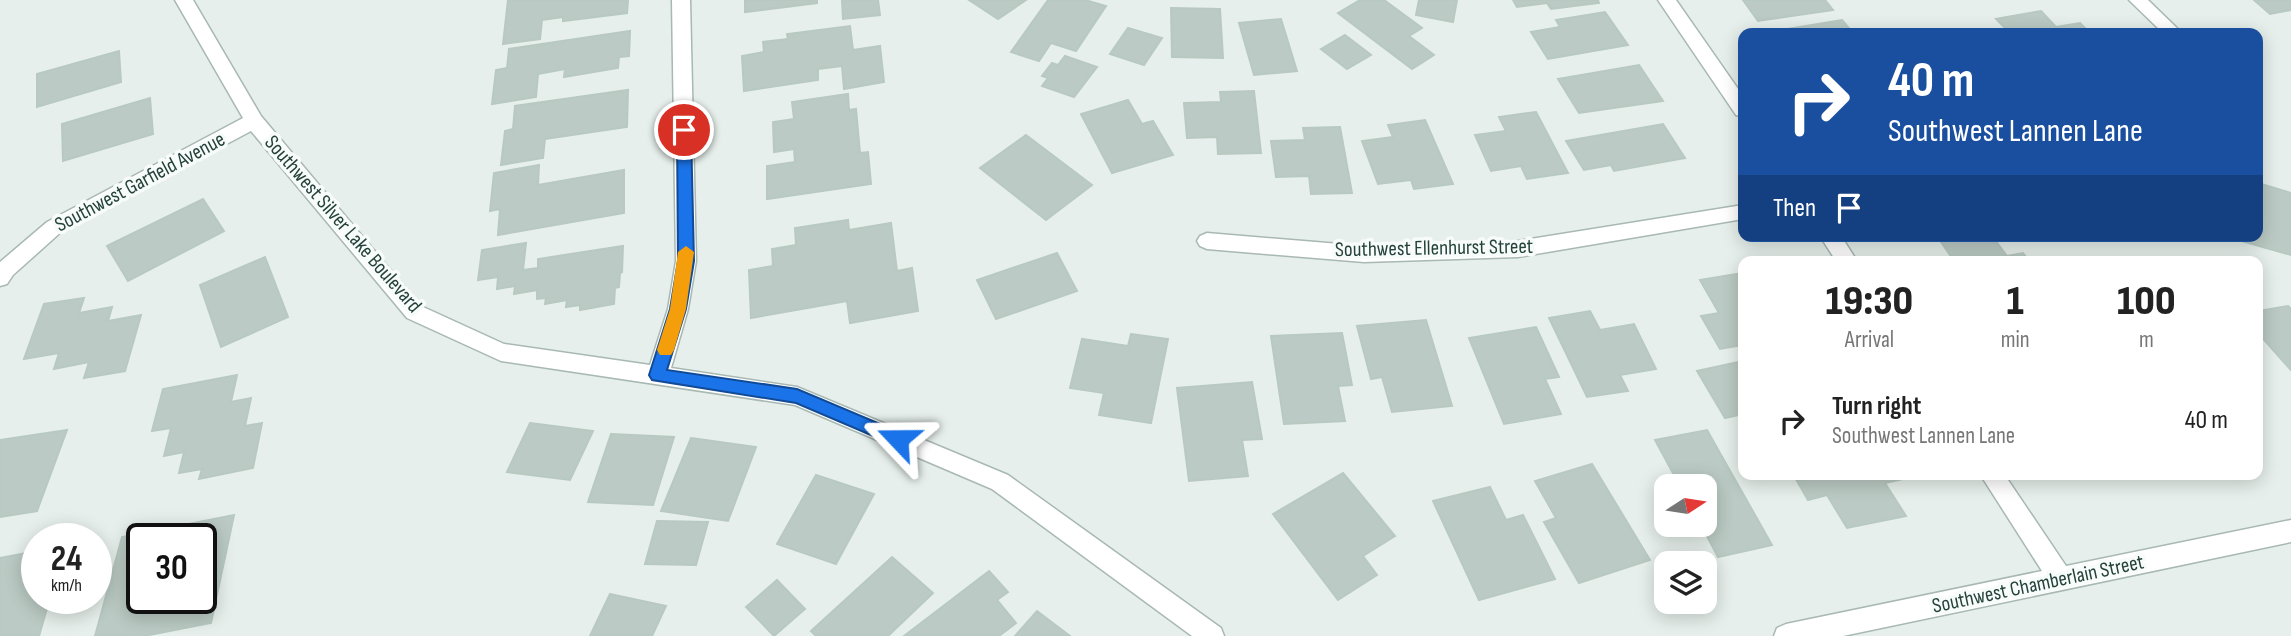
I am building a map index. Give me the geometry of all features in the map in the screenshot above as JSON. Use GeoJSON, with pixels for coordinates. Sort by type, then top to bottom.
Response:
{"type":"FeatureCollection","features":[{"type":"Feature","properties":{"kind":"street","name":"Southwest Silver Lake Boulevard"},"geometry":{"type":"LineString","coordinates":[[184,0],[254,121],[414,312],[501,352],[797,396],[1000,482],[1212,636]]}},
{"type":"Feature","properties":{"kind":"street"},"geometry":{"type":"LineString","coordinates":[[657,375],[678,309],[686,261],[681,0]]}},
{"type":"Feature","properties":{"kind":"street"},"geometry":{"type":"LineString","coordinates":[[1667,0],[1738,103]]}},
{"type":"Feature","properties":{"kind":"street"},"geometry":{"type":"LineString","coordinates":[[2138,0],[2168,28]]}},
{"type":"Feature","properties":{"kind":"street","name":"Southwest Garfield Avenue"},"geometry":{"type":"LineString","coordinates":[[0,278],[6,269],[54,227],[254,121]]}},
{"type":"Feature","properties":{"kind":"street","name":"Southwest Ellenhurst Street"},"geometry":{"type":"LineString","coordinates":[[1207,241],[1364,254],[1518,249],[1738,213]]}},
{"type":"Feature","properties":{"kind":"street"},"geometry":{"type":"LineString","coordinates":[[1995,480],[2061,579]]}},
{"type":"Feature","properties":{"kind":"street","name":"Southwest Chamberlain Street"},"geometry":{"type":"LineString","coordinates":[[1786,636],[2291,531]]}},
{"type":"Feature","properties":{"kind":"building"},"geometry":{"type":"Polygon","coordinates":[[[508,0],[628,0],[627,13],[563,21],[563,17],[542,20],[540,39],[503,44],[508,0]]]}},
{"type":"Feature","properties":{"kind":"building"},"geometry":{"type":"Polygon","coordinates":[[[745,0],[817,0],[817,3],[745,12],[745,0]]]}},
{"type":"Feature","properties":{"kind":"building"},"geometry":{"type":"Polygon","coordinates":[[[842,0],[878,0],[880,15],[843,19],[842,0]]]}},
{"type":"Feature","properties":{"kind":"building"},"geometry":{"type":"Polygon","coordinates":[[[969,0],[1026,0],[998,19],[969,0]]]}},
{"type":"Feature","properties":{"kind":"building"},"geometry":{"type":"Polygon","coordinates":[[[1048,0],[1085,0],[1106,6],[1076,51],[1051,43],[1039,61],[1011,52],[1048,0]]]}},
{"type":"Feature","properties":{"kind":"building"},"geometry":{"type":"Polygon","coordinates":[[[1360,0],[1384,0],[1422,28],[1409,36],[1434,55],[1412,69],[1338,13],[1360,0]]]}},
{"type":"Feature","properties":{"kind":"building"},"geometry":{"type":"Polygon","coordinates":[[[1419,0],[1457,0],[1453,22],[1416,15],[1419,0]]]}},
{"type":"Feature","properties":{"kind":"building"},"geometry":{"type":"Polygon","coordinates":[[[1513,0],[1598,0],[1599,3],[1551,9],[1547,3],[1517,7],[1513,0]]]}},
{"type":"Feature","properties":{"kind":"building"},"geometry":{"type":"Polygon","coordinates":[[[1743,0],[1825,0],[1833,10],[1758,21],[1743,0]]]}},
{"type":"Feature","properties":{"kind":"building"},"geometry":{"type":"Polygon","coordinates":[[[2254,0],[2291,0],[2291,10],[2270,14],[2254,0]]]}},
{"type":"Feature","properties":{"kind":"building"},"geometry":{"type":"Polygon","coordinates":[[[1171,8],[1220,9],[1223,58],[1172,57],[1171,8]]]}},
{"type":"Feature","properties":{"kind":"building"},"geometry":{"type":"Polygon","coordinates":[[[2041,11],[2056,27],[2080,23],[2085,28],[2005,28],[1996,19],[2041,11]]]}},
{"type":"Feature","properties":{"kind":"building"},"geometry":{"type":"Polygon","coordinates":[[[1605,12],[1628,45],[1548,59],[1531,32],[1560,27],[1556,20],[1605,12]]]}},
{"type":"Feature","properties":{"kind":"building"},"geometry":{"type":"Polygon","coordinates":[[[1281,19],[1297,71],[1254,75],[1239,23],[1281,19]]]}},
{"type":"Feature","properties":{"kind":"building"},"geometry":{"type":"Polygon","coordinates":[[[1842,20],[1849,28],[1793,28],[1842,20]]]}},
{"type":"Feature","properties":{"kind":"building"},"geometry":{"type":"Polygon","coordinates":[[[850,26],[853,50],[880,46],[884,82],[844,89],[842,66],[818,69],[818,80],[744,91],[742,56],[764,52],[763,42],[788,39],[787,34],[850,26]]]}},
{"type":"Feature","properties":{"kind":"building"},"geometry":{"type":"Polygon","coordinates":[[[1128,28],[1162,38],[1144,65],[1110,54],[1128,28]]]}},
{"type":"Feature","properties":{"kind":"building"},"geometry":{"type":"Polygon","coordinates":[[[630,31],[629,56],[619,57],[618,68],[564,77],[565,69],[538,74],[536,97],[492,104],[496,70],[507,68],[509,49],[630,31]]]}},
{"type":"Feature","properties":{"kind":"building"},"geometry":{"type":"Polygon","coordinates":[[[1345,35],[1371,55],[1347,69],[1321,49],[1345,35]]]}},
{"type":"Feature","properties":{"kind":"building"},"geometry":{"type":"Polygon","coordinates":[[[119,51],[121,82],[37,107],[37,74],[119,51]]]}},
{"type":"Feature","properties":{"kind":"building"},"geometry":{"type":"Polygon","coordinates":[[[1065,56],[1097,67],[1074,97],[1042,86],[1048,78],[1042,76],[1052,63],[1058,65],[1065,56]]]}},
{"type":"Feature","properties":{"kind":"building"},"geometry":{"type":"Polygon","coordinates":[[[1639,65],[1663,101],[1579,113],[1558,79],[1639,65]]]}},
{"type":"Feature","properties":{"kind":"building"},"geometry":{"type":"Polygon","coordinates":[[[628,90],[627,127],[545,139],[543,158],[501,165],[505,131],[513,129],[515,106],[628,90]]]}},
{"type":"Feature","properties":{"kind":"building"},"geometry":{"type":"Polygon","coordinates":[[[1254,91],[1261,153],[1218,154],[1217,137],[1187,138],[1184,103],[1221,102],[1220,92],[1254,91]]]}},
{"type":"Feature","properties":{"kind":"building"},"geometry":{"type":"Polygon","coordinates":[[[848,94],[849,110],[856,109],[860,153],[868,152],[871,184],[767,199],[767,166],[795,162],[794,149],[774,152],[773,122],[794,119],[792,102],[848,94]]]}},
{"type":"Feature","properties":{"kind":"building"},"geometry":{"type":"Polygon","coordinates":[[[150,98],[153,134],[63,161],[62,124],[150,98]]]}},
{"type":"Feature","properties":{"kind":"building"},"geometry":{"type":"Polygon","coordinates":[[[1128,100],[1142,124],[1153,121],[1173,155],[1112,173],[1081,114],[1128,100]]]}},
{"type":"Feature","properties":{"kind":"building"},"geometry":{"type":"Polygon","coordinates":[[[1536,112],[1568,173],[1527,179],[1521,166],[1491,171],[1475,135],[1506,131],[1499,117],[1536,112]]]}},
{"type":"Feature","properties":{"kind":"building"},"geometry":{"type":"Polygon","coordinates":[[[1425,120],[1453,184],[1414,189],[1411,180],[1378,184],[1362,141],[1393,137],[1388,125],[1425,120]]]}},
{"type":"Feature","properties":{"kind":"building"},"geometry":{"type":"Polygon","coordinates":[[[1663,124],[1685,158],[1614,171],[1611,165],[1584,170],[1566,141],[1663,124]]]}},
{"type":"Feature","properties":{"kind":"building"},"geometry":{"type":"Polygon","coordinates":[[[1340,127],[1352,193],[1311,194],[1309,176],[1276,177],[1271,141],[1305,140],[1303,128],[1340,127]]]}},
{"type":"Feature","properties":{"kind":"building"},"geometry":{"type":"Polygon","coordinates":[[[1026,135],[1092,185],[1046,220],[980,168],[1026,135]]]}},
{"type":"Feature","properties":{"kind":"building"},"geometry":{"type":"Polygon","coordinates":[[[539,165],[538,185],[624,170],[624,213],[498,235],[500,209],[490,211],[494,173],[539,165]]]}},
{"type":"Feature","properties":{"kind":"building"},"geometry":{"type":"Polygon","coordinates":[[[2263,185],[2291,193],[2291,255],[2245,242],[2263,242],[2263,185]]]}},
{"type":"Feature","properties":{"kind":"building"},"geometry":{"type":"Polygon","coordinates":[[[203,199],[224,231],[128,281],[107,246],[203,199]]]}},
{"type":"Feature","properties":{"kind":"building"},"geometry":{"type":"Polygon","coordinates":[[[848,220],[849,230],[891,223],[897,271],[912,268],[918,311],[850,323],[847,301],[751,318],[749,270],[773,266],[772,249],[796,245],[795,228],[848,220]]]}},
{"type":"Feature","properties":{"kind":"building"},"geometry":{"type":"Polygon","coordinates":[[[1941,242],[1996,242],[2007,256],[1951,256],[1941,242]]]}},
{"type":"Feature","properties":{"kind":"building"},"geometry":{"type":"Polygon","coordinates":[[[526,243],[523,270],[538,268],[538,259],[623,246],[622,272],[619,287],[615,288],[614,304],[580,310],[580,305],[566,307],[567,300],[545,304],[546,298],[537,299],[537,290],[514,294],[515,286],[497,289],[498,277],[478,280],[482,250],[526,243]]]}},
{"type":"Feature","properties":{"kind":"building"},"geometry":{"type":"Polygon","coordinates":[[[1057,253],[1077,291],[996,319],[977,280],[1057,253]]]}},
{"type":"Feature","properties":{"kind":"building"},"geometry":{"type":"Polygon","coordinates":[[[265,257],[288,317],[221,347],[200,285],[265,257]]]}},
{"type":"Feature","properties":{"kind":"building"},"geometry":{"type":"Polygon","coordinates":[[[1738,274],[1738,346],[1720,349],[1701,316],[1719,313],[1700,280],[1738,274]]]}},
{"type":"Feature","properties":{"kind":"building"},"geometry":{"type":"Polygon","coordinates":[[[84,298],[79,313],[112,307],[108,321],[141,315],[125,371],[84,378],[89,362],[54,369],[59,353],[24,359],[44,304],[84,298]]]}},
{"type":"Feature","properties":{"kind":"building"},"geometry":{"type":"Polygon","coordinates":[[[2288,306],[2291,309],[2291,370],[2263,339],[2263,310],[2288,306]]]}},
{"type":"Feature","properties":{"kind":"building"},"geometry":{"type":"Polygon","coordinates":[[[1590,311],[1600,330],[1634,324],[1656,369],[1620,375],[1628,391],[1587,397],[1549,318],[1590,311]]]}},
{"type":"Feature","properties":{"kind":"building"},"geometry":{"type":"Polygon","coordinates":[[[1426,320],[1452,406],[1392,412],[1382,377],[1371,379],[1357,326],[1426,320]]]}},
{"type":"Feature","properties":{"kind":"building"},"geometry":{"type":"Polygon","coordinates":[[[1536,327],[1559,377],[1545,379],[1561,414],[1504,424],[1469,338],[1536,327]]]}},
{"type":"Feature","properties":{"kind":"building"},"geometry":{"type":"Polygon","coordinates":[[[1342,333],[1352,385],[1338,386],[1345,421],[1284,424],[1271,336],[1342,333]]]}},
{"type":"Feature","properties":{"kind":"building"},"geometry":{"type":"Polygon","coordinates":[[[1131,334],[1168,339],[1151,423],[1099,415],[1104,393],[1070,388],[1082,339],[1128,346],[1131,334]]]}},
{"type":"Feature","properties":{"kind":"building"},"geometry":{"type":"Polygon","coordinates":[[[1738,362],[1738,415],[1725,418],[1697,371],[1738,362]]]}},
{"type":"Feature","properties":{"kind":"building"},"geometry":{"type":"Polygon","coordinates":[[[237,375],[231,402],[251,398],[245,426],[262,423],[253,468],[199,479],[202,469],[179,473],[184,452],[164,456],[171,428],[152,431],[163,389],[237,375]]]}},
{"type":"Feature","properties":{"kind":"building"},"geometry":{"type":"Polygon","coordinates":[[[1252,382],[1262,439],[1242,440],[1248,476],[1189,481],[1177,388],[1252,382]]]}},
{"type":"Feature","properties":{"kind":"building"},"geometry":{"type":"Polygon","coordinates":[[[530,423],[593,431],[570,480],[507,472],[530,423]]]}},
{"type":"Feature","properties":{"kind":"building"},"geometry":{"type":"Polygon","coordinates":[[[67,430],[37,511],[0,517],[0,440],[67,430]]]}},
{"type":"Feature","properties":{"kind":"building"},"geometry":{"type":"Polygon","coordinates":[[[1707,430],[1772,545],[1718,557],[1707,537],[1717,537],[1717,474],[1673,474],[1655,440],[1707,430]]]}},
{"type":"Feature","properties":{"kind":"building"},"geometry":{"type":"Polygon","coordinates":[[[611,434],[674,437],[653,505],[588,502],[611,434]]]}},
{"type":"Feature","properties":{"kind":"building"},"geometry":{"type":"Polygon","coordinates":[[[691,438],[756,447],[728,521],[661,511],[691,438]]]}},
{"type":"Feature","properties":{"kind":"building"},"geometry":{"type":"Polygon","coordinates":[[[1592,464],[1650,560],[1579,583],[1544,522],[1556,518],[1535,481],[1592,464]]]}},
{"type":"Feature","properties":{"kind":"building"},"geometry":{"type":"Polygon","coordinates":[[[1343,473],[1395,536],[1363,556],[1377,575],[1338,600],[1273,514],[1343,473]]]}},
{"type":"Feature","properties":{"kind":"building"},"geometry":{"type":"Polygon","coordinates":[[[816,475],[874,494],[836,564],[777,544],[816,475]]]}},
{"type":"Feature","properties":{"kind":"building"},"geometry":{"type":"Polygon","coordinates":[[[1796,480],[1898,480],[1885,483],[1906,516],[1847,528],[1827,495],[1808,500],[1796,480]]]}},
{"type":"Feature","properties":{"kind":"building"},"geometry":{"type":"Polygon","coordinates":[[[1490,487],[1506,520],[1523,515],[1555,579],[1479,600],[1433,501],[1490,487]]]}},
{"type":"Feature","properties":{"kind":"building"},"geometry":{"type":"Polygon","coordinates":[[[234,515],[217,595],[217,523],[193,523],[234,515]]]}},
{"type":"Feature","properties":{"kind":"building"},"geometry":{"type":"Polygon","coordinates":[[[657,521],[708,522],[696,565],[645,564],[657,521]]]}},
{"type":"Feature","properties":{"kind":"building"},"geometry":{"type":"Polygon","coordinates":[[[126,536],[126,614],[213,614],[211,623],[144,636],[95,636],[101,614],[112,614],[112,574],[122,537],[126,536]]]}},
{"type":"Feature","properties":{"kind":"building"},"geometry":{"type":"Polygon","coordinates":[[[21,554],[21,614],[45,614],[39,636],[0,636],[0,558],[21,554]]]}},
{"type":"Feature","properties":{"kind":"building"},"geometry":{"type":"Polygon","coordinates":[[[892,557],[933,593],[888,636],[816,636],[811,631],[892,557]]]}},
{"type":"Feature","properties":{"kind":"building"},"geometry":{"type":"Polygon","coordinates":[[[989,571],[1008,592],[997,600],[1016,623],[999,636],[904,636],[989,571]]]}},
{"type":"Feature","properties":{"kind":"building"},"geometry":{"type":"Polygon","coordinates":[[[777,580],[805,609],[774,636],[746,607],[777,580]]]}},
{"type":"Feature","properties":{"kind":"building"},"geometry":{"type":"Polygon","coordinates":[[[610,594],[666,606],[652,636],[590,636],[610,594]]]}},
{"type":"Feature","properties":{"kind":"building"},"geometry":{"type":"Polygon","coordinates":[[[1037,611],[1070,636],[1015,636],[1037,611]]]}},
{"type":"Feature","properties":{"kind":"slow traffic"},"geometry":{"type":"LineString","coordinates":[[665,350],[678,309],[686,252]]}},
{"type":"Feature","properties":{"kind":"route"},"geometry":{"type":"LineString","coordinates":[[684,130],[686,261],[678,309],[657,375],[797,396],[898,439]]}}]}
